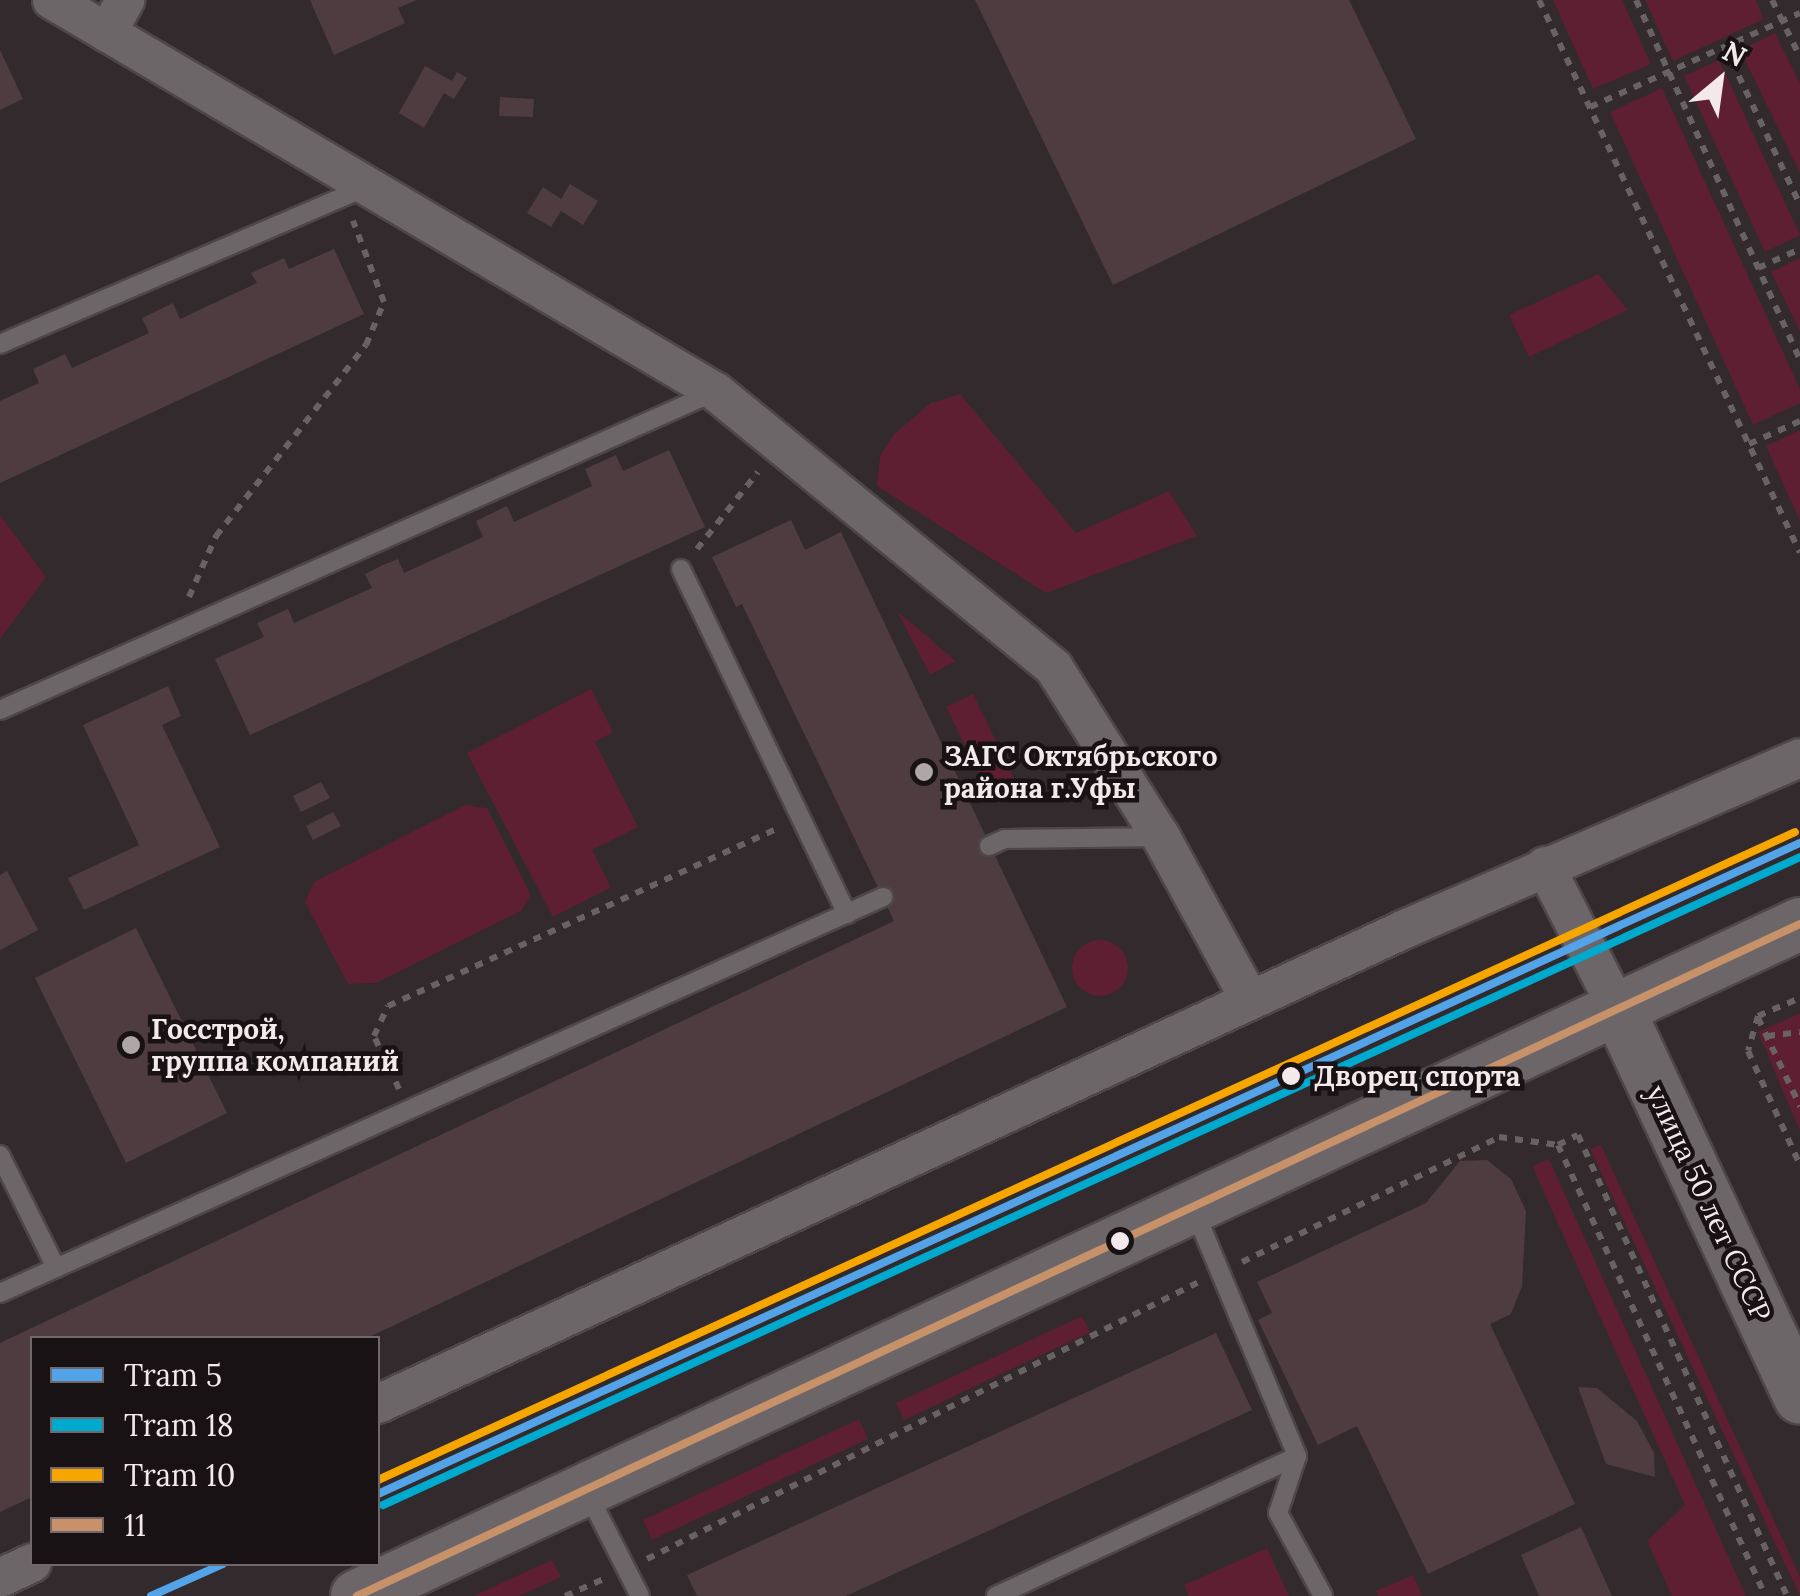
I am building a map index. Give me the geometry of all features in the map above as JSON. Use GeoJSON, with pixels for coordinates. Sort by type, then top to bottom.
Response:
{"type":"FeatureCollection","features":[{"type":"Feature","properties":{"kind":"main road"},"geometry":{"type":"LineString","coordinates":[[357,1596],[1800,924]]}},
{"type":"Feature","properties":{"kind":"main road","name":"улица 50 лет СССР"},"geometry":{"type":"LineString","coordinates":[[1618,1009],[1800,1398]]}},
{"type":"Feature","properties":{"kind":"street"},"geometry":{"type":"LineString","coordinates":[[52,0],[116,16],[356,192],[716,392],[1054,668],[1161,837],[1250,1000]]}},
{"type":"Feature","properties":{"kind":"street"},"geometry":{"type":"LineString","coordinates":[[380,1403],[1250,1000],[1545,866],[1800,758]]}},
{"type":"Feature","properties":{"kind":"street"},"geometry":{"type":"LineString","coordinates":[[1545,866],[1618,1009]]}},
{"type":"Feature","properties":{"kind":"street"},"geometry":{"type":"LineString","coordinates":[[0,1578],[30,1564]]}},
{"type":"Feature","properties":{"kind":"lane"},"geometry":{"type":"LineString","coordinates":[[0,344],[356,192]]}},
{"type":"Feature","properties":{"kind":"lane"},"geometry":{"type":"LineString","coordinates":[[0,710],[716,392]]}},
{"type":"Feature","properties":{"kind":"lane"},"geometry":{"type":"LineString","coordinates":[[681,569],[847,914]]}},
{"type":"Feature","properties":{"kind":"lane"},"geometry":{"type":"LineString","coordinates":[[990,846],[1005,839],[1161,837]]}},
{"type":"Feature","properties":{"kind":"lane"},"geometry":{"type":"LineString","coordinates":[[0,1293],[883,898]]}},
{"type":"Feature","properties":{"kind":"lane"},"geometry":{"type":"LineString","coordinates":[[0,1154],[56,1268]]}},
{"type":"Feature","properties":{"kind":"lane"},"geometry":{"type":"LineString","coordinates":[[1193,1207],[1297,1456],[1278,1513],[1323,1596]]}},
{"type":"Feature","properties":{"kind":"lane"},"geometry":{"type":"LineString","coordinates":[[996,1596],[1297,1456]]}},
{"type":"Feature","properties":{"kind":"lane"},"geometry":{"type":"LineString","coordinates":[[586,1490],[640,1596]]}},
{"type":"Feature","properties":{"kind":"path"},"geometry":{"type":"LineString","coordinates":[[1539,0],[1800,553]]}},
{"type":"Feature","properties":{"kind":"path"},"geometry":{"type":"LineString","coordinates":[[1636,0],[1800,360]]}},
{"type":"Feature","properties":{"kind":"path"},"geometry":{"type":"LineString","coordinates":[[1772,0],[1800,57]]}},
{"type":"Feature","properties":{"kind":"path"},"geometry":{"type":"LineString","coordinates":[[1590,107],[1800,13]]}},
{"type":"Feature","properties":{"kind":"path"},"geometry":{"type":"LineString","coordinates":[[1725,46],[1800,205]]}},
{"type":"Feature","properties":{"kind":"path"},"geometry":{"type":"LineString","coordinates":[[174,633],[216,536],[366,345],[384,302],[356,192]]}},
{"type":"Feature","properties":{"kind":"path"},"geometry":{"type":"LineString","coordinates":[[1758,268],[1800,248]]}},
{"type":"Feature","properties":{"kind":"path"},"geometry":{"type":"LineString","coordinates":[[1749,444],[1800,421]]}},
{"type":"Feature","properties":{"kind":"path"},"geometry":{"type":"LineString","coordinates":[[681,569],[766,463]]}},
{"type":"Feature","properties":{"kind":"path"},"geometry":{"type":"LineString","coordinates":[[408,1108],[374,1036],[388,1006],[800,818]]}},
{"type":"Feature","properties":{"kind":"path"},"geometry":{"type":"LineString","coordinates":[[1758,1016],[1800,998]]}},
{"type":"Feature","properties":{"kind":"path"},"geometry":{"type":"LineString","coordinates":[[1758,1016],[1800,1106]]}},
{"type":"Feature","properties":{"kind":"path"},"geometry":{"type":"LineString","coordinates":[[1758,1016],[1748,1052],[1800,1165]]}},
{"type":"Feature","properties":{"kind":"path"},"geometry":{"type":"LineString","coordinates":[[1768,1036],[1800,1032]]}},
{"type":"Feature","properties":{"kind":"path"},"geometry":{"type":"LineString","coordinates":[[565,1596],[628,1569],[1220,1272],[1499,1137],[1558,1145],[1578,1135],[1787,1596]]}},
{"type":"Feature","properties":{"kind":"path"},"geometry":{"type":"LineString","coordinates":[[1558,1145],[1764,1596]]}},
{"type":"Feature","properties":{"kind":"shaded area"},"geometry":{"type":"Polygon","coordinates":[[[1553,0],[1622,0],[1651,64],[1593,89],[1553,0]]]}},
{"type":"Feature","properties":{"kind":"shaded area"},"geometry":{"type":"Polygon","coordinates":[[[1645,0],[1756,0],[1764,19],[1673,61],[1645,0]]]}},
{"type":"Feature","properties":{"kind":"shaded area"},"geometry":{"type":"Polygon","coordinates":[[[1775,33],[1800,83],[1800,173],[1740,50],[1775,33]]]}},
{"type":"Feature","properties":{"kind":"shaded area"},"geometry":{"type":"Polygon","coordinates":[[[1719,60],[1800,235],[1765,252],[1684,76],[1719,60]]]}},
{"type":"Feature","properties":{"kind":"shaded area"},"geometry":{"type":"Polygon","coordinates":[[[1662,88],[1800,389],[1800,403],[1753,425],[1610,112],[1662,88]]]}},
{"type":"Feature","properties":{"kind":"shaded area"},"geometry":{"type":"Polygon","coordinates":[[[1800,258],[1800,332],[1771,272],[1800,258]]]}},
{"type":"Feature","properties":{"kind":"shaded area"},"geometry":{"type":"Polygon","coordinates":[[[1598,274],[1628,310],[1529,357],[1509,315],[1598,274]]]}},
{"type":"Feature","properties":{"kind":"shaded area"},"geometry":{"type":"Polygon","coordinates":[[[960,394],[1076,533],[1169,491],[1197,536],[1046,593],[877,486],[880,456],[894,434],[931,403],[960,394]]]}},
{"type":"Feature","properties":{"kind":"shaded area"},"geometry":{"type":"Polygon","coordinates":[[[1800,430],[1800,521],[1766,446],[1800,430]]]}},
{"type":"Feature","properties":{"kind":"shaded area"},"geometry":{"type":"Polygon","coordinates":[[[0,515],[46,577],[0,639],[0,515]]]}},
{"type":"Feature","properties":{"kind":"shaded area"},"geometry":{"type":"Polygon","coordinates":[[[897,611],[956,661],[930,675],[897,611]]]}},
{"type":"Feature","properties":{"kind":"shaded area"},"geometry":{"type":"Polygon","coordinates":[[[591,689],[613,732],[595,742],[638,827],[592,850],[611,887],[553,917],[467,753],[591,689]]]}},
{"type":"Feature","properties":{"kind":"shaded area"},"geometry":{"type":"Polygon","coordinates":[[[973,694],[1019,788],[992,801],[946,707],[973,694]]]}},
{"type":"Feature","properties":{"kind":"shaded area"},"geometry":{"type":"Polygon","coordinates":[[[465,805],[487,808],[531,895],[521,911],[376,983],[348,984],[305,902],[314,882],[465,805]]]}},
{"type":"Feature","properties":{"kind":"shaded area"},"geometry":{"type":"Polygon","coordinates":[[[1100,940],[1120,948],[1128,968],[1120,988],[1100,996],[1080,988],[1072,968],[1080,948],[1100,940]]]}},
{"type":"Feature","properties":{"kind":"shaded area"},"geometry":{"type":"Polygon","coordinates":[[[1800,1013],[1800,1131],[1758,1032],[1800,1013]]]}},
{"type":"Feature","properties":{"kind":"shaded area"},"geometry":{"type":"Polygon","coordinates":[[[1601,1145],[1800,1577],[1800,1596],[1590,1149],[1601,1145]]]}},
{"type":"Feature","properties":{"kind":"shaded area"},"geometry":{"type":"Polygon","coordinates":[[[1549,1159],[1746,1596],[1672,1596],[1647,1541],[1685,1505],[1532,1166],[1549,1159]]]}},
{"type":"Feature","properties":{"kind":"shaded area"},"geometry":{"type":"Polygon","coordinates":[[[1082,1316],[1090,1332],[904,1420],[896,1403],[1082,1316]]]}},
{"type":"Feature","properties":{"kind":"shaded area"},"geometry":{"type":"Polygon","coordinates":[[[859,1419],[868,1439],[652,1540],[643,1520],[859,1419]]]}},
{"type":"Feature","properties":{"kind":"shaded area"},"geometry":{"type":"Polygon","coordinates":[[[1267,1548],[1289,1596],[1189,1596],[1184,1585],[1267,1548]]]}},
{"type":"Feature","properties":{"kind":"shaded area"},"geometry":{"type":"Polygon","coordinates":[[[552,1560],[561,1577],[519,1596],[473,1596],[552,1560]]]}},
{"type":"Feature","properties":{"kind":"shaded area"},"geometry":{"type":"Polygon","coordinates":[[[1413,1575],[1422,1596],[1378,1596],[1376,1591],[1413,1575]]]}},
{"type":"Feature","properties":{"kind":"building"},"geometry":{"type":"Polygon","coordinates":[[[310,0],[417,0],[398,8],[405,23],[334,55],[310,0]]]}},
{"type":"Feature","properties":{"kind":"building"},"geometry":{"type":"Polygon","coordinates":[[[975,0],[1349,0],[1416,139],[1113,285],[975,0]]]}},
{"type":"Feature","properties":{"kind":"building"},"geometry":{"type":"Polygon","coordinates":[[[0,50],[23,99],[0,110],[0,50]]]}},
{"type":"Feature","properties":{"kind":"building"},"geometry":{"type":"Polygon","coordinates":[[[425,66],[452,81],[457,72],[467,78],[454,99],[444,93],[424,128],[399,113],[425,66]]]}},
{"type":"Feature","properties":{"kind":"building"},"geometry":{"type":"Polygon","coordinates":[[[500,97],[534,99],[533,117],[499,116],[500,97]]]}},
{"type":"Feature","properties":{"kind":"building"},"geometry":{"type":"Polygon","coordinates":[[[570,184],[598,201],[583,225],[561,211],[551,227],[527,213],[543,187],[561,199],[570,184]]]}},
{"type":"Feature","properties":{"kind":"building"},"geometry":{"type":"Polygon","coordinates":[[[334,249],[364,314],[0,483],[0,401],[39,383],[33,369],[65,354],[72,368],[149,333],[142,318],[173,303],[180,319],[257,283],[251,273],[284,258],[289,269],[334,249]]]}},
{"type":"Feature","properties":{"kind":"building"},"geometry":{"type":"Polygon","coordinates":[[[669,450],[705,527],[250,735],[215,659],[264,637],[257,623],[288,609],[294,623],[372,588],[365,574],[383,565],[398,559],[404,573],[483,537],[476,521],[507,506],[514,522],[592,486],[585,469],[616,455],[623,471],[669,450]]]}},
{"type":"Feature","properties":{"kind":"building"},"geometry":{"type":"Polygon","coordinates":[[[791,520],[805,550],[841,532],[1067,1007],[371,1336],[30,1336],[30,1498],[0,1512],[0,1343],[894,921],[742,604],[736,607],[712,557],[791,520]]]}},
{"type":"Feature","properties":{"kind":"building"},"geometry":{"type":"Polygon","coordinates":[[[168,686],[181,716],[162,725],[220,847],[84,910],[68,878],[139,845],[83,725],[168,686]]]}},
{"type":"Feature","properties":{"kind":"building"},"geometry":{"type":"Polygon","coordinates":[[[321,782],[330,798],[301,812],[293,796],[321,782]]]}},
{"type":"Feature","properties":{"kind":"building"},"geometry":{"type":"Polygon","coordinates":[[[333,812],[341,826],[313,840],[306,826],[333,812]]]}},
{"type":"Feature","properties":{"kind":"building"},"geometry":{"type":"Polygon","coordinates":[[[7,871],[38,930],[0,950],[0,875],[7,871]]]}},
{"type":"Feature","properties":{"kind":"building","name":"Госстрой, группа компаний"},"geometry":{"type":"Polygon","coordinates":[[[136,928],[227,1113],[126,1163],[35,978],[136,928]]]}},
{"type":"Feature","properties":{"kind":"building"},"geometry":{"type":"Polygon","coordinates":[[[1487,1160],[1511,1179],[1526,1211],[1522,1286],[1511,1314],[1490,1324],[1575,1504],[1428,1574],[1357,1426],[1318,1445],[1258,1320],[1272,1313],[1257,1282],[1426,1203],[1460,1161],[1487,1160]]]}},
{"type":"Feature","properties":{"kind":"building"},"geometry":{"type":"Polygon","coordinates":[[[1216,1333],[1252,1410],[846,1596],[697,1596],[687,1575],[1216,1333]]]}},
{"type":"Feature","properties":{"kind":"building"},"geometry":{"type":"Polygon","coordinates":[[[1578,1387],[1597,1388],[1637,1421],[1654,1453],[1655,1477],[1606,1464],[1578,1387]]]}},
{"type":"Feature","properties":{"kind":"building"},"geometry":{"type":"Polygon","coordinates":[[[1581,1527],[1612,1596],[1539,1596],[1521,1555],[1581,1527]]]}},
{"type":"Feature","properties":{"kind":"tram line","name":"10"},"geometry":{"type":"LineString","coordinates":[[380,1479],[1795,832]]}},
{"type":"Feature","properties":{"kind":"tram line","name":"5"},"geometry":{"type":"LineString","coordinates":[[380,1493],[1800,843]]}},
{"type":"Feature","properties":{"kind":"tram line","name":"18"},"geometry":{"type":"LineString","coordinates":[[383,1505],[1800,857]]}},
{"type":"Feature","properties":{"kind":"tram line","name":"5"},"geometry":{"type":"LineString","coordinates":[[151,1596],[218,1566]]}},
{"type":"Feature","properties":{"kind":"transit line","name":"11"},"geometry":{"type":"LineString","coordinates":[[357,1596],[1800,924]]}},
{"type":"Feature","properties":{"kind":"place","name":"ЗАГС Октябрьского района г.Уфы"},"geometry":{"type":"Point","coordinates":[924,772]}},
{"type":"Feature","properties":{"kind":"place","name":"Госстрой, группа компаний"},"geometry":{"type":"Point","coordinates":[131,1045]}},
{"type":"Feature","properties":{"kind":"place","name":"Дворец спорта"},"geometry":{"type":"Point","coordinates":[1291,1076]}}]}
